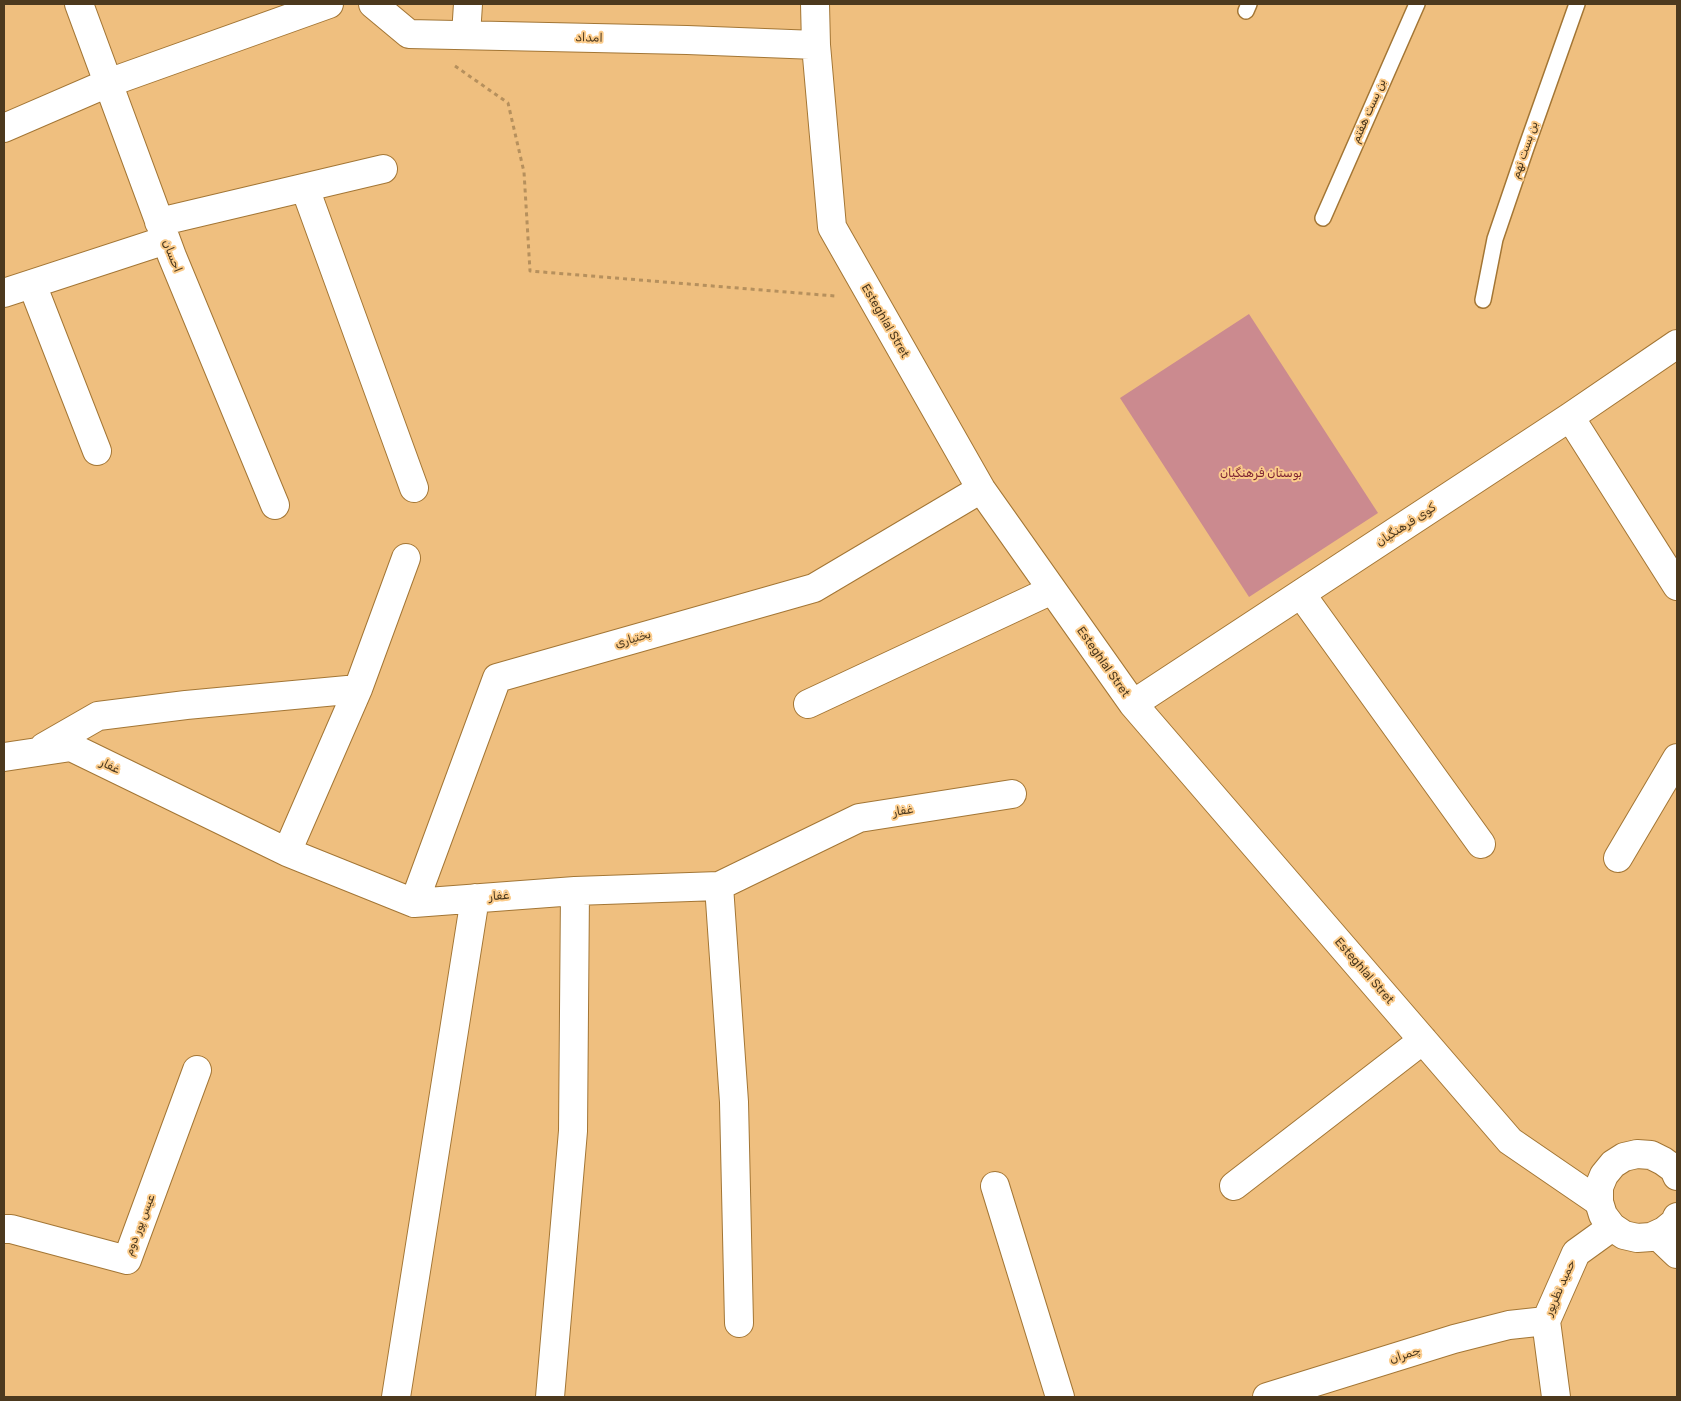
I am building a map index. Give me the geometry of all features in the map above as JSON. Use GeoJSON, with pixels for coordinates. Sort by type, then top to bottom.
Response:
{"type":"FeatureCollection","features":[{"type":"Feature","properties":{"kind":"street","name":"احسان"},"geometry":{"type":"LineString","coordinates":[[79,4],[163,231],[275,505]]}},
{"type":"Feature","properties":{"kind":"street"},"geometry":{"type":"LineString","coordinates":[[4,128],[108,83],[329,4]]}},
{"type":"Feature","properties":{"kind":"street","name":"امداد"},"geometry":{"type":"LineString","coordinates":[[373,4],[409,34],[816,45]]}},
{"type":"Feature","properties":{"kind":"street"},"geometry":{"type":"LineString","coordinates":[[466,35],[468,4]]}},
{"type":"Feature","properties":{"kind":"street","name":"Esteghlal Stret"},"geometry":{"type":"LineString","coordinates":[[815,4],[816,45],[832,227],[981,489],[1133,704],[1510,1141],[1599,1202]]}},
{"type":"Feature","properties":{"kind":"street"},"geometry":{"type":"LineString","coordinates":[[4,294],[163,231],[306,188],[384,169]]}},
{"type":"Feature","properties":{"kind":"street"},"geometry":{"type":"LineString","coordinates":[[306,188],[414,488]]}},
{"type":"Feature","properties":{"kind":"street"},"geometry":{"type":"LineString","coordinates":[[32,284],[97,451]]}},
{"type":"Feature","properties":{"kind":"street","name":"کوی فرهنگیان"},"geometry":{"type":"LineString","coordinates":[[1133,704],[1570,417],[1677,344]]}},
{"type":"Feature","properties":{"kind":"street"},"geometry":{"type":"LineString","coordinates":[[1570,417],[1677,586]]}},
{"type":"Feature","properties":{"kind":"street","name":"بختیاری"},"geometry":{"type":"LineString","coordinates":[[414,903],[496,678],[814,588],[981,489]]}},
{"type":"Feature","properties":{"kind":"street"},"geometry":{"type":"LineString","coordinates":[[287,852],[358,689],[406,558]]}},
{"type":"Feature","properties":{"kind":"street"},"geometry":{"type":"LineString","coordinates":[[808,704],[1052,590]]}},
{"type":"Feature","properties":{"kind":"street"},"geometry":{"type":"LineString","coordinates":[[1301,594],[1481,844]]}},
{"type":"Feature","properties":{"kind":"street"},"geometry":{"type":"LineString","coordinates":[[36,752],[98,716],[186,705],[358,689]]}},
{"type":"Feature","properties":{"kind":"street","name":"غفار"},"geometry":{"type":"LineString","coordinates":[[4,757],[70,747],[287,852],[414,903],[575,890],[719,886],[859,818],[1012,794]]}},
{"type":"Feature","properties":{"kind":"street"},"geometry":{"type":"LineString","coordinates":[[1618,858],[1677,758]]}},
{"type":"Feature","properties":{"kind":"street"},"geometry":{"type":"LineString","coordinates":[[719,886],[734,1102],[739,1322]]}},
{"type":"Feature","properties":{"kind":"street"},"geometry":{"type":"LineString","coordinates":[[550,1397],[573,1132],[575,890]]}},
{"type":"Feature","properties":{"kind":"street"},"geometry":{"type":"LineString","coordinates":[[396,1397],[475,898]]}},
{"type":"Feature","properties":{"kind":"street"},"geometry":{"type":"LineString","coordinates":[[1234,1186],[1423,1040]]}},
{"type":"Feature","properties":{"kind":"street","name":"عیس پور دوم"},"geometry":{"type":"LineString","coordinates":[[4,1229],[11,1229],[127,1260],[197,1070]]}},
{"type":"Feature","properties":{"kind":"street"},"geometry":{"type":"LineString","coordinates":[[1676,1169],[1663,1160],[1651,1155],[1637,1154],[1624,1157],[1613,1164],[1604,1175],[1599,1187],[1599,1202],[1603,1215],[1612,1226],[1624,1235],[1638,1238],[1657,1235],[1675,1222],[1677,1217]]}},
{"type":"Feature","properties":{"kind":"street"},"geometry":{"type":"LineString","coordinates":[[995,1186],[1060,1397]]}},
{"type":"Feature","properties":{"kind":"street","name":"حمید نظرپور"},"geometry":{"type":"LineString","coordinates":[[1556,1397],[1546,1321],[1576,1253],[1612,1226]]}},
{"type":"Feature","properties":{"kind":"street"},"geometry":{"type":"LineString","coordinates":[[1657,1235],[1677,1254]]}},
{"type":"Feature","properties":{"kind":"street","name":"چمران"},"geometry":{"type":"LineString","coordinates":[[1267,1397],[1454,1339],[1510,1325],[1546,1321]]}},
{"type":"Feature","properties":{"kind":"lane","name":"بن بست هفتم"},"geometry":{"type":"LineString","coordinates":[[1323,218],[1416,4]]}},
{"type":"Feature","properties":{"kind":"lane","name":"بن بست نهم"},"geometry":{"type":"LineString","coordinates":[[1483,300],[1495,239],[1577,4]]}},
{"type":"Feature","properties":{"kind":"path"},"geometry":{"type":"LineString","coordinates":[[454,66],[508,103],[524,172],[530,271],[873,299]]}},
{"type":"Feature","properties":{"kind":"green space","name":"بوستان فرهنگیان"},"geometry":{"type":"Polygon","coordinates":[[[1249,314],[1378,513],[1249,597],[1120,398],[1249,314]]]}}]}
